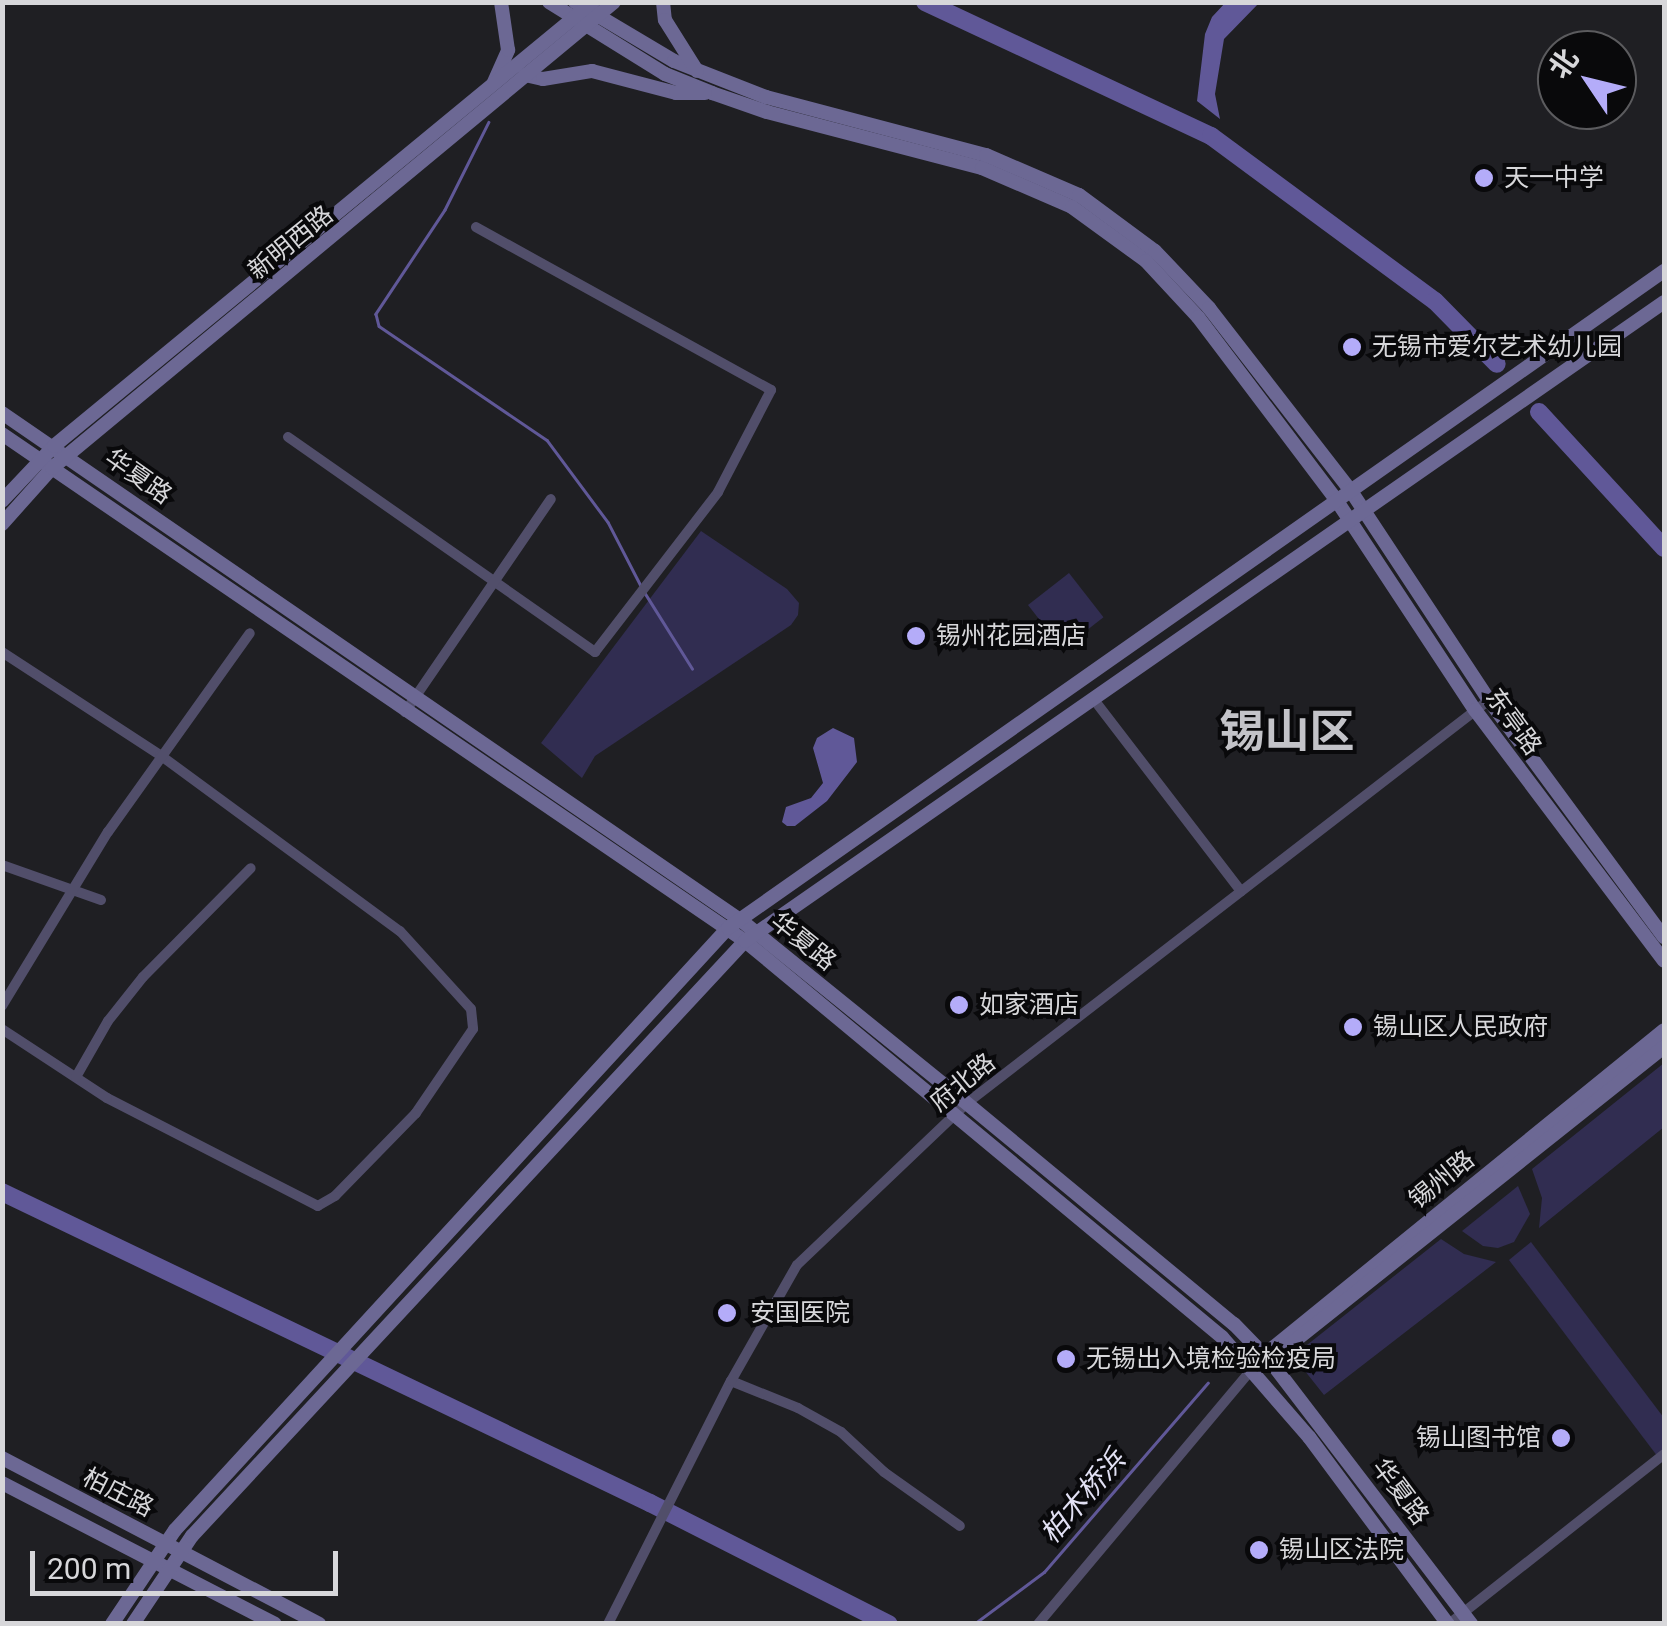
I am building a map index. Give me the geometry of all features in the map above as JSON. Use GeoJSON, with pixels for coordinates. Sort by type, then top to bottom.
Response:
{"type":"FeatureCollection","features":[{"type":"Feature","properties":{"kind":"main road"},"geometry":{"type":"LineString","coordinates":[[488,90],[508,50],[501,2]]}},
{"type":"Feature","properties":{"kind":"main road"},"geometry":{"type":"LineString","coordinates":[[549,2],[585,13],[665,74],[712,93]]}},
{"type":"Feature","properties":{"kind":"main road","name":"新明西路"},"geometry":{"type":"LineString","coordinates":[[2,524],[46,464],[54,446],[585,13],[614,2]]}},
{"type":"Feature","properties":{"kind":"main road"},"geometry":{"type":"LineString","coordinates":[[662,2],[665,20],[697,72]]}},
{"type":"Feature","properties":{"kind":"main road","name":"新明西路"},"geometry":{"type":"LineString","coordinates":[[2,501],[46,464],[68,456],[524,75],[585,13]]}},
{"type":"Feature","properties":{"kind":"main road","name":"东亭路"},"geometry":{"type":"LineString","coordinates":[[585,13],[697,72],[766,97],[986,155],[1079,195],[1155,251],[1208,308],[1351,491],[1489,700],[1664,937]]}},
{"type":"Feature","properties":{"kind":"main road"},"geometry":{"type":"LineString","coordinates":[[524,75],[543,78],[592,71],[676,92],[712,93]]}},
{"type":"Feature","properties":{"kind":"main road","name":"东亭路"},"geometry":{"type":"LineString","coordinates":[[712,93],[767,112],[982,168],[1072,206],[1146,261],[1198,317],[1337,501],[1475,710],[1664,961]]}},
{"type":"Feature","properties":{"kind":"main road"},"geometry":{"type":"LineString","coordinates":[[112,1624],[166,1543],[314,1374],[733,924],[1664,271]]}},
{"type":"Feature","properties":{"kind":"main road"},"geometry":{"type":"LineString","coordinates":[[133,1624],[182,1549],[372,1338],[750,936],[1095,702],[1664,302]]}},
{"type":"Feature","properties":{"kind":"main road","name":"华夏路"},"geometry":{"type":"LineString","coordinates":[[2,413],[415,698],[750,936],[967,1103],[1234,1324],[1267,1357],[1467,1618]]}},
{"type":"Feature","properties":{"kind":"main road","name":"华夏路"},"geometry":{"type":"LineString","coordinates":[[2,434],[405,712],[733,924]]}},
{"type":"Feature","properties":{"kind":"main road","name":"华夏路"},"geometry":{"type":"LineString","coordinates":[[750,936],[954,1114],[1222,1336],[1309,1437],[1449,1624]]}},
{"type":"Feature","properties":{"kind":"main road","name":"锡州路"},"geometry":{"type":"LineString","coordinates":[[1267,1357],[1664,1030]]}},
{"type":"Feature","properties":{"kind":"main road","name":"锡州路"},"geometry":{"type":"LineString","coordinates":[[1252,1368],[1664,1047]]}},
{"type":"Feature","properties":{"kind":"main road","name":"柏庄路"},"geometry":{"type":"LineString","coordinates":[[2,1458],[319,1624]]}},
{"type":"Feature","properties":{"kind":"main road","name":"柏庄路"},"geometry":{"type":"LineString","coordinates":[[2,1483],[275,1624]]}},
{"type":"Feature","properties":{"kind":"street"},"geometry":{"type":"LineString","coordinates":[[288,437],[595,652],[718,492],[771,390],[476,227]]}},
{"type":"Feature","properties":{"kind":"street"},"geometry":{"type":"LineString","coordinates":[[405,712],[551,499]]}},
{"type":"Feature","properties":{"kind":"street"},"geometry":{"type":"LineString","coordinates":[[2,1006],[160,755],[250,633]]}},
{"type":"Feature","properties":{"kind":"street"},"geometry":{"type":"LineString","coordinates":[[2,652],[160,755],[400,931],[471,1009],[473,1030],[416,1114],[335,1196],[318,1206],[107,1098],[2,1029]]}},
{"type":"Feature","properties":{"kind":"street","name":"府北路"},"geometry":{"type":"LineString","coordinates":[[608,1624],[731,1381],[798,1265],[967,1103],[1489,700]]}},
{"type":"Feature","properties":{"kind":"street"},"geometry":{"type":"LineString","coordinates":[[1095,702],[1241,891]]}},
{"type":"Feature","properties":{"kind":"street"},"geometry":{"type":"LineString","coordinates":[[2,865],[101,900]]}},
{"type":"Feature","properties":{"kind":"street"},"geometry":{"type":"LineString","coordinates":[[76,1077],[108,1020],[143,977],[250,868]]}},
{"type":"Feature","properties":{"kind":"street","name":"锡州路"},"geometry":{"type":"LineString","coordinates":[[1038,1624],[1252,1368]]}},
{"type":"Feature","properties":{"kind":"street"},"geometry":{"type":"LineString","coordinates":[[731,1381],[798,1408],[840,1432],[884,1472],[960,1526]]}},
{"type":"Feature","properties":{"kind":"street"},"geometry":{"type":"LineString","coordinates":[[1449,1624],[1467,1618],[1664,1454]]}},
{"type":"Feature","properties":{"kind":"shaded area"},"geometry":{"type":"Polygon","coordinates":[[[1226,2],[1259,3],[1224,39],[1215,94],[1220,119],[1197,101],[1205,34],[1212,17],[1226,2]]]}},
{"type":"Feature","properties":{"kind":"shaded area"},"geometry":{"type":"Polygon","coordinates":[[[701,531],[787,589],[799,603],[798,615],[791,625],[595,756],[582,778],[541,743],[701,531]]]}},
{"type":"Feature","properties":{"kind":"shaded area"},"geometry":{"type":"Polygon","coordinates":[[[1069,573],[1103,617],[1063,649],[1028,605],[1069,573]]]}},
{"type":"Feature","properties":{"kind":"shaded area"},"geometry":{"type":"Polygon","coordinates":[[[833,728],[854,738],[857,762],[827,801],[795,826],[787,826],[782,822],[786,807],[811,798],[823,783],[813,748],[817,738],[833,728]]]}},
{"type":"Feature","properties":{"kind":"shaded area"},"geometry":{"type":"Polygon","coordinates":[[[1664,1063],[1664,1127],[1539,1228],[1542,1198],[1532,1169],[1664,1063]]]}},
{"type":"Feature","properties":{"kind":"shaded area"},"geometry":{"type":"Polygon","coordinates":[[[1518,1186],[1530,1214],[1514,1242],[1498,1248],[1483,1246],[1462,1231],[1518,1186]]]}},
{"type":"Feature","properties":{"kind":"shaded area"},"geometry":{"type":"Polygon","coordinates":[[[1441,1239],[1464,1254],[1496,1262],[1324,1395],[1293,1356],[1441,1239]]]}},
{"type":"Feature","properties":{"kind":"shaded area"},"geometry":{"type":"Polygon","coordinates":[[[1531,1242],[1664,1418],[1664,1465],[1509,1260],[1531,1242]]]}},
{"type":"Feature","properties":{"kind":"waterway"},"geometry":{"type":"LineString","coordinates":[[925,2],[1211,136],[1435,301],[1497,364]]}},
{"type":"Feature","properties":{"kind":"waterway"},"geometry":{"type":"LineString","coordinates":[[489,122],[445,210],[376,314],[379,326],[547,440],[608,522],[641,586]]}},
{"type":"Feature","properties":{"kind":"waterway"},"geometry":{"type":"LineString","coordinates":[[1539,412],[1664,548]]}},
{"type":"Feature","properties":{"kind":"waterway"},"geometry":{"type":"LineString","coordinates":[[645,593],[692,668]]}},
{"type":"Feature","properties":{"kind":"waterway"},"geometry":{"type":"LineString","coordinates":[[2,1192],[650,1503],[889,1624]]}},
{"type":"Feature","properties":{"kind":"waterway","name":"柏木桥浜"},"geometry":{"type":"LineString","coordinates":[[974,1624],[1044,1572],[1208,1383]]}},
{"type":"Feature","properties":{"kind":"place","name":"天一中学"},"geometry":{"type":"Point","coordinates":[1484,178]}},
{"type":"Feature","properties":{"kind":"place","name":"无锡市爱尔艺术幼儿园"},"geometry":{"type":"Point","coordinates":[1352,347]}},
{"type":"Feature","properties":{"kind":"place","name":"锡州花园酒店"},"geometry":{"type":"Point","coordinates":[916,636]}},
{"type":"Feature","properties":{"kind":"place","name":"如家酒店"},"geometry":{"type":"Point","coordinates":[959,1005]}},
{"type":"Feature","properties":{"kind":"place","name":"锡山区人民政府"},"geometry":{"type":"Point","coordinates":[1353,1027]}},
{"type":"Feature","properties":{"kind":"place","name":"安国医院"},"geometry":{"type":"Point","coordinates":[727,1313]}},
{"type":"Feature","properties":{"kind":"place","name":"无锡出入境检验检疫局"},"geometry":{"type":"Point","coordinates":[1066,1359]}},
{"type":"Feature","properties":{"kind":"place","name":"锡山图书馆"},"geometry":{"type":"Point","coordinates":[1561,1438]}},
{"type":"Feature","properties":{"kind":"place","name":"锡山区法院"},"geometry":{"type":"Point","coordinates":[1259,1550]}},
{"type":"Feature","properties":{"kind":"district","name":"锡山区"},"geometry":{"type":"Point","coordinates":[1287,732]}}]}
